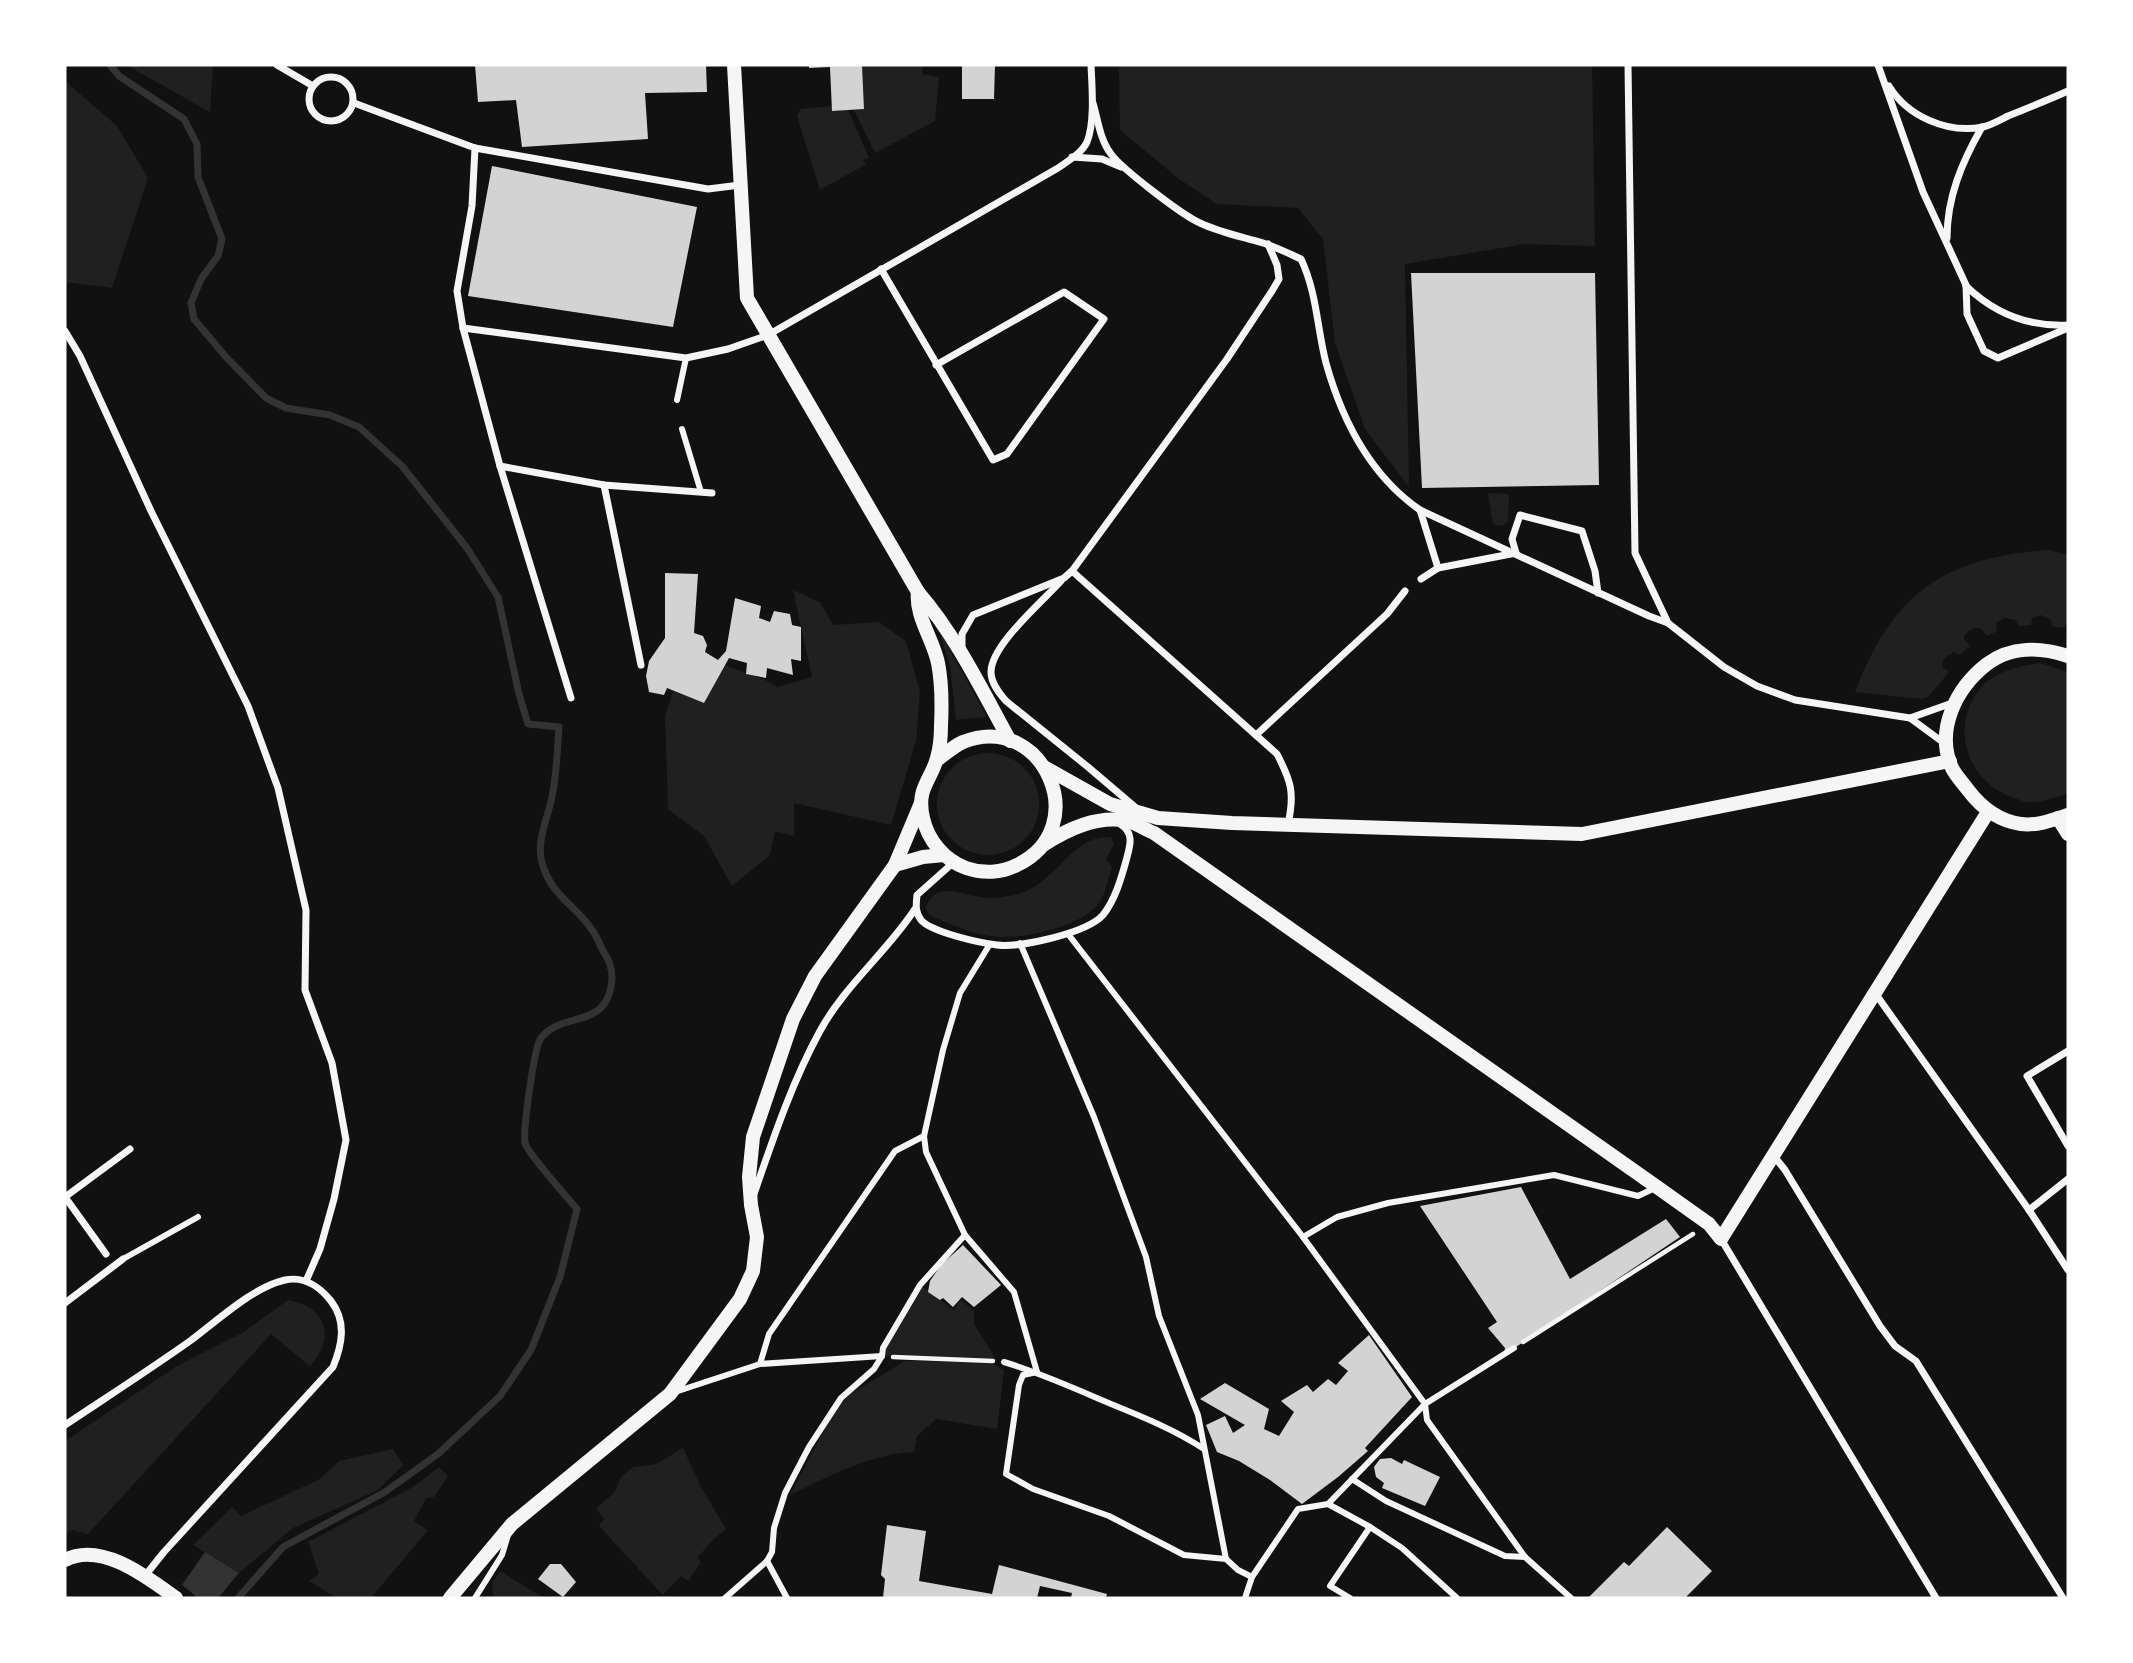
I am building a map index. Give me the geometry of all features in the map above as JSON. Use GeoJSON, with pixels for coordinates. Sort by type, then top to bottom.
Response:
{"type":"FeatureCollection","features":[{"type":"Feature","properties":{"kind":"main road"},"geometry":{"type":"LineString","coordinates":[[734,65],[747,298],[918,592],[962,653],[1010,741]]}},
{"type":"Feature","properties":{"kind":"main road"},"geometry":{"type":"LineString","coordinates":[[450,1598],[512,1524],[670,1394],[740,1299],[753,1271],[757,1237],[749,1177],[752,1137],[793,1018],[815,976],[895,865],[921,803],[925,783],[937,760],[941,726],[938,663],[931,637],[916,604],[918,592]]}},
{"type":"Feature","properties":{"kind":"main road"},"geometry":{"type":"LineString","coordinates":[[2068,656],[2037,648],[1996,658],[1962,688],[1948,726],[1950,761],[1954,771],[1964,786],[1989,811],[2021,824],[2063,817],[2068,834]]}},
{"type":"Feature","properties":{"kind":"main road"},"geometry":{"type":"LineString","coordinates":[[937,760],[955,746],[973,739],[991,737],[1010,741],[1029,751],[1044,767],[1110,804],[1144,815],[1232,823],[1582,834],[1950,761]]}},
{"type":"Feature","properties":{"kind":"main road"},"geometry":{"type":"LineString","coordinates":[[1043,845],[1053,824],[1056,800],[1054,788],[1044,767]]}},
{"type":"Feature","properties":{"kind":"main road"},"geometry":{"type":"LineString","coordinates":[[921,803],[929,836],[949,859]]}},
{"type":"Feature","properties":{"kind":"main road"},"geometry":{"type":"LineString","coordinates":[[895,865],[923,857],[949,859],[977,871],[1002,871],[1024,862],[1043,845],[1077,825],[1129,821],[1154,834],[1657,1186],[1709,1224],[1721,1239],[1989,811]]}},
{"type":"Feature","properties":{"kind":"main road"},"geometry":{"type":"LineString","coordinates":[[65,1560],[75,1554],[98,1555],[125,1566],[176,1598]]}},
{"type":"Feature","properties":{"kind":"street"},"geometry":{"type":"LineString","coordinates":[[277,65],[313,86]]}},
{"type":"Feature","properties":{"kind":"street"},"geometry":{"type":"LineString","coordinates":[[463,328],[685,359],[728,349],[768,335],[1072,158],[1087,142],[1093,103],[1091,65]]}},
{"type":"Feature","properties":{"kind":"street"},"geometry":{"type":"LineString","coordinates":[[1628,65],[1635,553],[1668,623]]}},
{"type":"Feature","properties":{"kind":"street"},"geometry":{"type":"LineString","coordinates":[[1878,65],[1923,192],[1966,285],[1980,299],[2013,318],[2068,326]]}},
{"type":"Feature","properties":{"kind":"street"},"geometry":{"type":"LineString","coordinates":[[1881,73],[1900,102],[1918,116],[1938,123],[1982,127],[2068,91]]}},
{"type":"Feature","properties":{"kind":"street"},"geometry":{"type":"LineString","coordinates":[[325,77],[340,78],[351,88],[354,103],[341,119],[333,121],[320,118],[314,113],[309,99],[313,86],[325,77]]}},
{"type":"Feature","properties":{"kind":"street"},"geometry":{"type":"LineString","coordinates":[[354,103],[475,148],[708,188],[740,185]]}},
{"type":"Feature","properties":{"kind":"street"},"geometry":{"type":"LineString","coordinates":[[1093,103],[1104,141],[1111,154],[1197,222],[1227,234],[1268,244],[1301,259],[1310,279],[1326,363],[1346,419],[1374,468],[1399,495],[1420,510],[1668,623],[1724,667],[1757,686],[1795,699],[1910,718],[1948,745]]}},
{"type":"Feature","properties":{"kind":"street"},"geometry":{"type":"LineString","coordinates":[[1947,243],[1947,223],[1956,180],[1982,127]]}},
{"type":"Feature","properties":{"kind":"street"},"geometry":{"type":"LineString","coordinates":[[475,148],[472,205],[457,291],[463,328],[500,466],[571,698]]}},
{"type":"Feature","properties":{"kind":"street"},"geometry":{"type":"LineString","coordinates":[[1072,158],[1102,159],[1128,170]]}},
{"type":"Feature","properties":{"kind":"street"},"geometry":{"type":"LineString","coordinates":[[1144,815],[998,692],[990,674],[991,668],[1004,641],[1072,571],[1227,359],[1272,291],[1279,279],[1278,265],[1268,244]]}},
{"type":"Feature","properties":{"kind":"street"},"geometry":{"type":"LineString","coordinates":[[881,269],[936,365],[993,460],[1007,454],[1104,319],[1064,292],[936,365]]}},
{"type":"Feature","properties":{"kind":"street"},"geometry":{"type":"LineString","coordinates":[[1966,285],[1967,314],[1984,351],[1998,358],[2068,326]]}},
{"type":"Feature","properties":{"kind":"street"},"geometry":{"type":"LineString","coordinates":[[65,331],[80,356],[151,511],[248,706],[278,788],[306,910],[305,990],[332,1063],[346,1140],[320,1250],[306,1281]]}},
{"type":"Feature","properties":{"kind":"street"},"geometry":{"type":"LineString","coordinates":[[677,400],[685,359]]}},
{"type":"Feature","properties":{"kind":"street"},"geometry":{"type":"LineString","coordinates":[[682,429],[701,492]]}},
{"type":"Feature","properties":{"kind":"street"},"geometry":{"type":"LineString","coordinates":[[500,466],[604,485],[712,493]]}},
{"type":"Feature","properties":{"kind":"street"},"geometry":{"type":"LineString","coordinates":[[604,485],[641,666]]}},
{"type":"Feature","properties":{"kind":"street"},"geometry":{"type":"LineString","coordinates":[[1420,510],[1438,568]]}},
{"type":"Feature","properties":{"kind":"street"},"geometry":{"type":"LineString","coordinates":[[1516,553],[1513,538],[1520,515],[1582,531],[1598,593]]}},
{"type":"Feature","properties":{"kind":"street"},"geometry":{"type":"LineString","coordinates":[[1421,579],[1438,568],[1516,553]]}},
{"type":"Feature","properties":{"kind":"street"},"geometry":{"type":"LineString","coordinates":[[1072,571],[1277,754],[1290,780],[1292,808],[1288,824]]}},
{"type":"Feature","properties":{"kind":"street"},"geometry":{"type":"LineString","coordinates":[[962,653],[962,634],[973,615],[1064,578]]}},
{"type":"Feature","properties":{"kind":"street"},"geometry":{"type":"LineString","coordinates":[[1256,734],[1387,614],[1405,591]]}},
{"type":"Feature","properties":{"kind":"street"},"geometry":{"type":"LineString","coordinates":[[1910,718],[1955,702]]}},
{"type":"Feature","properties":{"kind":"street"},"geometry":{"type":"LineString","coordinates":[[915,909],[923,922],[965,938],[999,946],[1068,934],[1087,926],[1102,916],[1119,885],[1130,847],[1130,835],[1126,827],[1116,821]]}},
{"type":"Feature","properties":{"kind":"street"},"geometry":{"type":"LineString","coordinates":[[751,1205],[782,1114],[820,1029],[867,966],[904,925],[915,909],[917,895],[949,859]]}},
{"type":"Feature","properties":{"kind":"street"},"geometry":{"type":"LineString","coordinates":[[1068,934],[1303,1237],[1425,1404],[1427,1420],[1525,1558],[1571,1598]]}},
{"type":"Feature","properties":{"kind":"street"},"geometry":{"type":"LineString","coordinates":[[1020,943],[1094,1117],[1146,1257],[1159,1316],[1198,1415],[1226,1559],[1238,1570],[1252,1577]]}},
{"type":"Feature","properties":{"kind":"street"},"geometry":{"type":"LineString","coordinates":[[990,944],[960,993],[943,1050],[925,1136],[926,1152],[965,1235],[1014,1292],[1037,1372]]}},
{"type":"Feature","properties":{"kind":"street"},"geometry":{"type":"LineString","coordinates":[[1875,993],[2029,1210],[2068,1270]]}},
{"type":"Feature","properties":{"kind":"street"},"geometry":{"type":"LineString","coordinates":[[2068,1051],[2027,1076],[2068,1146]]}},
{"type":"Feature","properties":{"kind":"street"},"geometry":{"type":"LineString","coordinates":[[760,1364],[769,1334],[895,1151],[925,1136]]}},
{"type":"Feature","properties":{"kind":"street"},"geometry":{"type":"LineString","coordinates":[[106,1254],[65,1197],[130,1149]]}},
{"type":"Feature","properties":{"kind":"street"},"geometry":{"type":"LineString","coordinates":[[1773,1155],[1785,1170],[1880,1326],[1895,1346],[1916,1361],[2063,1598]]}},
{"type":"Feature","properties":{"kind":"street"},"geometry":{"type":"LineString","coordinates":[[1303,1237],[1337,1217],[1388,1203],[1554,1175],[1638,1196],[1657,1186]]}},
{"type":"Feature","properties":{"kind":"street"},"geometry":{"type":"LineString","coordinates":[[2029,1210],[2068,1179]]}},
{"type":"Feature","properties":{"kind":"street"},"geometry":{"type":"LineString","coordinates":[[65,1303],[123,1259],[198,1217]]}},
{"type":"Feature","properties":{"kind":"street"},"geometry":{"type":"LineString","coordinates":[[725,1598],[766,1561],[772,1552],[774,1528],[785,1493],[835,1405],[874,1369],[882,1356],[883,1348],[920,1285],[965,1235]]}},
{"type":"Feature","properties":{"kind":"street"},"geometry":{"type":"LineString","coordinates":[[1721,1239],[1936,1598]]}},
{"type":"Feature","properties":{"kind":"street"},"geometry":{"type":"LineString","coordinates":[[65,1424],[187,1343],[265,1287],[287,1280],[306,1281],[323,1292],[337,1309],[342,1328],[340,1351],[333,1367],[144,1577]]}},
{"type":"Feature","properties":{"kind":"street"},"geometry":{"type":"LineString","coordinates":[[1245,1598],[1252,1577],[1298,1509],[1328,1504],[1425,1404],[1514,1349]]}},
{"type":"Feature","properties":{"kind":"street"},"geometry":{"type":"LineString","coordinates":[[670,1394],[760,1364],[882,1356]]}},
{"type":"Feature","properties":{"kind":"street"},"geometry":{"type":"LineString","coordinates":[[1004,1362],[1037,1372],[1155,1422],[1204,1449]]}},
{"type":"Feature","properties":{"kind":"street"},"geometry":{"type":"LineString","coordinates":[[1037,1372],[1023,1376],[1018,1385],[1006,1474],[1033,1489],[1109,1516],[1184,1555],[1226,1559]]}},
{"type":"Feature","properties":{"kind":"street"},"geometry":{"type":"LineString","coordinates":[[1352,1479],[1386,1501],[1505,1556],[1525,1558]]}},
{"type":"Feature","properties":{"kind":"street"},"geometry":{"type":"LineString","coordinates":[[1328,1504],[1402,1548],[1457,1598]]}},
{"type":"Feature","properties":{"kind":"street"},"geometry":{"type":"LineString","coordinates":[[475,1598],[502,1555],[512,1524]]}},
{"type":"Feature","properties":{"kind":"street"},"geometry":{"type":"LineString","coordinates":[[1350,1598],[1330,1586],[1370,1527]]}},
{"type":"Feature","properties":{"kind":"street"},"geometry":{"type":"LineString","coordinates":[[766,1561],[787,1598]]}},
{"type":"Feature","properties":{"kind":"path"},"geometry":{"type":"LineString","coordinates":[[1514,1349],[1709,1224]]}},
{"type":"Feature","properties":{"kind":"path"},"geometry":{"type":"LineString","coordinates":[[882,1356],[1004,1362]]}},
{"type":"Feature","properties":{"kind":"shaded area"},"geometry":{"type":"Polygon","coordinates":[[[126,65],[213,65],[210,112],[126,65]]]}},
{"type":"Feature","properties":{"kind":"shaded area"},"geometry":{"type":"Polygon","coordinates":[[[862,65],[923,65],[922,74],[939,77],[935,121],[875,153],[854,110],[864,109],[862,65]]]}},
{"type":"Feature","properties":{"kind":"shaded area"},"geometry":{"type":"Polygon","coordinates":[[[1119,65],[1592,65],[1595,246],[1525,244],[1405,264],[1409,487],[1365,429],[1335,343],[1323,239],[1298,208],[1217,204],[1179,179],[1120,130],[1119,65]]]}},
{"type":"Feature","properties":{"kind":"shaded area"},"geometry":{"type":"Polygon","coordinates":[[[65,81],[117,126],[148,178],[112,288],[65,282],[65,81]]]}},
{"type":"Feature","properties":{"kind":"shaded area"},"geometry":{"type":"Polygon","coordinates":[[[832,106],[832,111],[848,110],[869,158],[863,160],[866,164],[820,190],[797,116],[801,109],[832,106]]]}},
{"type":"Feature","properties":{"kind":"shaded area"},"geometry":{"type":"Polygon","coordinates":[[[1488,493],[1509,494],[1508,522],[1502,526],[1493,524],[1488,493]]]}},
{"type":"Feature","properties":{"kind":"shaded area"},"geometry":{"type":"Polygon","coordinates":[[[2049,550],[2068,555],[2068,622],[2063,628],[2052,626],[2051,620],[2041,615],[2032,618],[2031,625],[2018,626],[2016,620],[2004,618],[1996,623],[1997,631],[1987,636],[1981,628],[1974,628],[1965,634],[1964,639],[1970,646],[1959,655],[1954,652],[1944,658],[1942,667],[1949,672],[1928,697],[1922,699],[1855,692],[1887,629],[1905,605],[1927,586],[1951,572],[1980,561],[2049,550]]]}},
{"type":"Feature","properties":{"kind":"shaded area"},"geometry":{"type":"Polygon","coordinates":[[[793,590],[820,602],[833,625],[879,622],[906,641],[920,692],[916,741],[891,825],[794,803],[794,836],[775,831],[770,855],[732,886],[704,836],[668,809],[665,716],[673,691],[704,703],[723,664],[778,687],[812,677],[793,590]]]}},
{"type":"Feature","properties":{"kind":"shaded area"},"geometry":{"type":"Polygon","coordinates":[[[938,628],[987,717],[956,720],[950,666],[938,628]]]}},
{"type":"Feature","properties":{"kind":"shaded area"},"geometry":{"type":"Polygon","coordinates":[[[2040,663],[2068,672],[2068,793],[2042,801],[2026,802],[1996,789],[1974,766],[1968,752],[1965,722],[1970,706],[1984,684],[2015,668],[2040,663]]]}},
{"type":"Feature","properties":{"kind":"shaded area"},"geometry":{"type":"Polygon","coordinates":[[[988,753],[1007,757],[1024,768],[1035,785],[1039,804],[1035,823],[1024,840],[1007,851],[988,855],[969,851],[952,840],[941,823],[937,804],[941,785],[952,768],[969,757],[988,753]]]}},
{"type":"Feature","properties":{"kind":"shaded area"},"geometry":{"type":"Polygon","coordinates":[[[1111,837],[1114,844],[1106,859],[1112,867],[1099,903],[1081,918],[1055,929],[1003,937],[974,933],[929,915],[926,908],[930,899],[943,891],[990,898],[1018,894],[1044,880],[1085,844],[1097,838],[1111,837]]]}},
{"type":"Feature","properties":{"kind":"shaded area"},"geometry":{"type":"Polygon","coordinates":[[[920,1285],[954,1310],[961,1300],[974,1311],[974,1324],[997,1361],[882,1356],[883,1348],[920,1285]]]}},
{"type":"Feature","properties":{"kind":"shaded area"},"geometry":{"type":"Polygon","coordinates":[[[288,1300],[311,1309],[319,1316],[323,1325],[323,1344],[310,1366],[271,1334],[88,1534],[72,1530],[65,1534],[65,1441],[177,1366],[242,1333],[288,1300]]]}},
{"type":"Feature","properties":{"kind":"shaded area"},"geometry":{"type":"Polygon","coordinates":[[[905,1361],[990,1362],[1004,1370],[997,1429],[936,1419],[917,1436],[914,1452],[866,1461],[790,1495],[834,1411],[852,1393],[905,1361]]]}},
{"type":"Feature","properties":{"kind":"shaded area"},"geometry":{"type":"Polygon","coordinates":[[[683,1448],[701,1487],[726,1529],[697,1558],[701,1562],[688,1581],[681,1576],[663,1595],[599,1526],[604,1519],[596,1508],[614,1493],[621,1477],[633,1467],[656,1464],[683,1448]]]}},
{"type":"Feature","properties":{"kind":"shaded area"},"geometry":{"type":"Polygon","coordinates":[[[393,1449],[403,1465],[378,1490],[293,1528],[239,1573],[193,1545],[232,1507],[241,1516],[320,1479],[339,1461],[393,1449]]]}},
{"type":"Feature","properties":{"kind":"shaded area"},"geometry":{"type":"Polygon","coordinates":[[[439,1467],[448,1476],[434,1497],[426,1498],[414,1521],[428,1530],[371,1598],[336,1598],[309,1581],[319,1574],[308,1542],[413,1487],[439,1467]]]}},
{"type":"Feature","properties":{"kind":"shaded area"},"geometry":{"type":"Polygon","coordinates":[[[205,1552],[239,1573],[218,1598],[198,1598],[182,1585],[205,1552]]]}},
{"type":"Feature","properties":{"kind":"shaded area"},"geometry":{"type":"Polygon","coordinates":[[[500,1571],[544,1598],[493,1598],[492,1583],[500,1571]]]}},
{"type":"Feature","properties":{"kind":"building"},"geometry":{"type":"Polygon","coordinates":[[[475,65],[706,65],[707,92],[645,93],[648,139],[522,147],[516,100],[478,102],[475,65]]]}},
{"type":"Feature","properties":{"kind":"building"},"geometry":{"type":"Polygon","coordinates":[[[809,65],[862,65],[864,109],[832,111],[830,67],[809,68],[809,65]]]}},
{"type":"Feature","properties":{"kind":"building"},"geometry":{"type":"Polygon","coordinates":[[[962,65],[995,65],[994,99],[962,99],[962,65]]]}},
{"type":"Feature","properties":{"kind":"building"},"geometry":{"type":"Polygon","coordinates":[[[492,166],[697,207],[673,327],[468,296],[492,166]]]}},
{"type":"Feature","properties":{"kind":"building"},"geometry":{"type":"Polygon","coordinates":[[[1411,273],[1595,273],[1599,485],[1422,488],[1411,273]]]}},
{"type":"Feature","properties":{"kind":"building"},"geometry":{"type":"Polygon","coordinates":[[[665,573],[698,574],[694,633],[703,636],[707,645],[705,652],[718,660],[726,651],[735,598],[761,606],[759,618],[770,622],[774,611],[790,614],[792,625],[801,627],[801,661],[791,659],[793,675],[767,668],[766,678],[746,674],[747,663],[729,658],[704,703],[667,688],[664,695],[649,692],[646,676],[649,661],[665,638],[665,573]]]}},
{"type":"Feature","properties":{"kind":"building"},"geometry":{"type":"Polygon","coordinates":[[[1521,1187],[1570,1279],[1666,1219],[1680,1237],[1504,1355],[1505,1348],[1488,1328],[1497,1322],[1420,1206],[1521,1187]]]}},
{"type":"Feature","properties":{"kind":"building"},"geometry":{"type":"Polygon","coordinates":[[[963,1245],[1001,1285],[974,1307],[962,1297],[953,1307],[943,1298],[940,1300],[928,1292],[930,1281],[941,1265],[963,1245]]]}},
{"type":"Feature","properties":{"kind":"building"},"geometry":{"type":"Polygon","coordinates":[[[1369,1335],[1412,1397],[1365,1448],[1368,1451],[1338,1477],[1302,1504],[1239,1461],[1217,1452],[1206,1425],[1225,1416],[1233,1433],[1245,1425],[1200,1399],[1225,1383],[1269,1409],[1264,1429],[1279,1436],[1294,1412],[1281,1401],[1307,1385],[1313,1392],[1328,1379],[1336,1385],[1348,1371],[1338,1363],[1369,1335]]]}},
{"type":"Feature","properties":{"kind":"building"},"geometry":{"type":"Polygon","coordinates":[[[1391,1458],[1402,1464],[1404,1460],[1440,1477],[1425,1506],[1382,1488],[1384,1483],[1376,1477],[1374,1467],[1380,1459],[1391,1458]]]}},
{"type":"Feature","properties":{"kind":"building"},"geometry":{"type":"Polygon","coordinates":[[[887,1525],[926,1531],[919,1581],[992,1594],[999,1565],[1107,1594],[1106,1598],[1071,1598],[1072,1593],[1040,1586],[1037,1598],[883,1598],[885,1579],[881,1575],[887,1525]]]}},
{"type":"Feature","properties":{"kind":"building"},"geometry":{"type":"Polygon","coordinates":[[[1667,1527],[1712,1571],[1685,1598],[1588,1598],[1624,1562],[1629,1566],[1667,1527]]]}},
{"type":"Feature","properties":{"kind":"building"},"geometry":{"type":"Polygon","coordinates":[[[550,1564],[561,1564],[576,1582],[563,1597],[538,1579],[550,1564]]]}},
{"type":"Feature","properties":{"kind":"waterway"},"geometry":{"type":"LineString","coordinates":[[110,65],[119,76],[184,119],[197,144],[198,177],[222,239],[218,256],[201,279],[191,303],[194,319],[266,398],[286,408],[330,415],[359,427],[402,466],[467,548],[498,597],[528,724],[559,727],[554,783],[541,840],[542,863],[551,884],[595,934],[612,973],[609,995],[603,1006],[594,1013],[550,1030],[541,1038],[535,1056],[527,1106],[525,1143],[540,1166],[577,1209],[560,1277],[531,1350],[500,1396],[438,1454],[385,1492],[283,1547],[238,1598]]}}]}
